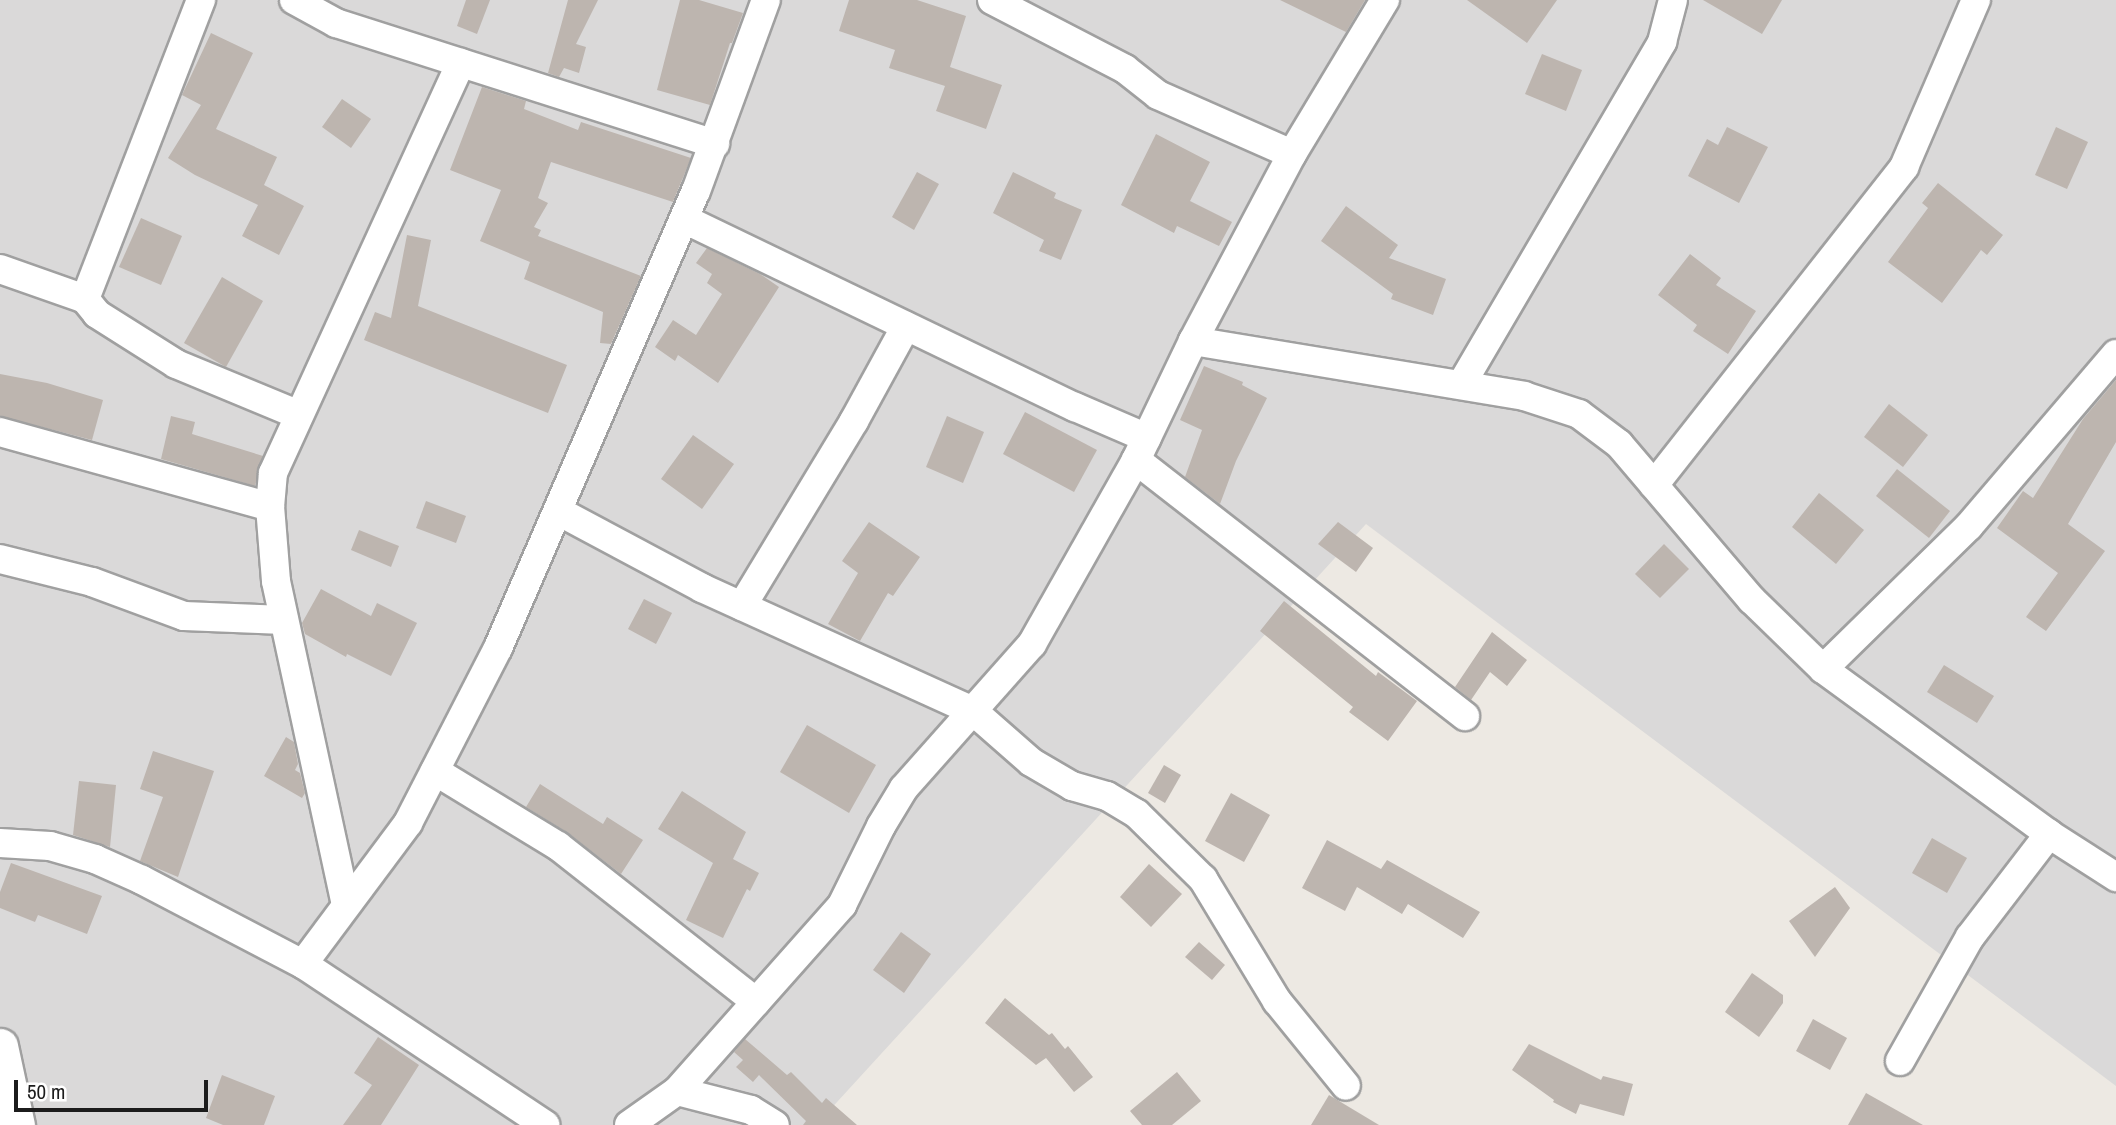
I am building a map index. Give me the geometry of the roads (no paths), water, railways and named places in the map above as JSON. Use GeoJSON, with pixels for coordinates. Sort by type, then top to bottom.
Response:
{"type":"FeatureCollection","features":[{"type":"Feature","properties":{"kind":"street"},"geometry":{"type":"LineString","coordinates":[[85,299],[201,0]]}},
{"type":"Feature","properties":{"kind":"street"},"geometry":{"type":"LineString","coordinates":[[294,0],[336,23],[715,144]]}},
{"type":"Feature","properties":{"kind":"street"},"geometry":{"type":"LineString","coordinates":[[303,964],[408,823],[498,648],[558,510],[696,225],[696,191],[766,0]]}},
{"type":"Feature","properties":{"kind":"street"},"geometry":{"type":"LineString","coordinates":[[992,0],[1125,69],[1158,96],[1292,154]]}},
{"type":"Feature","properties":{"kind":"street"},"geometry":{"type":"LineString","coordinates":[[629,1125],[677,1091],[842,905],[881,826],[904,788],[1032,644],[1141,449],[1193,341],[1292,154],[1385,0]]}},
{"type":"Feature","properties":{"kind":"street"},"geometry":{"type":"LineString","coordinates":[[1461,386],[1662,43],[1673,0]]}},
{"type":"Feature","properties":{"kind":"street"},"geometry":{"type":"LineString","coordinates":[[1654,485],[1904,167],[1976,0]]}},
{"type":"Feature","properties":{"kind":"street"},"geometry":{"type":"LineString","coordinates":[[346,905],[276,580],[270,507],[272,474],[461,63]]}},
{"type":"Feature","properties":{"kind":"street"},"geometry":{"type":"LineString","coordinates":[[696,225],[906,326],[1141,449],[1465,716]]}},
{"type":"Feature","properties":{"kind":"street"},"geometry":{"type":"LineString","coordinates":[[0,269],[85,299],[97,314],[176,364],[299,415]]}},
{"type":"Feature","properties":{"kind":"street"},"geometry":{"type":"LineString","coordinates":[[742,606],[853,421],[906,326]]}},
{"type":"Feature","properties":{"kind":"street"},"geometry":{"type":"LineString","coordinates":[[1193,341],[1524,396],[1579,414],[1619,444],[1752,600],[1823,669],[2049,834],[2116,877]]}},
{"type":"Feature","properties":{"kind":"street"},"geometry":{"type":"LineString","coordinates":[[1823,669],[1969,526],[2116,354]]}},
{"type":"Feature","properties":{"kind":"street"},"geometry":{"type":"LineString","coordinates":[[0,432],[270,507]]}},
{"type":"Feature","properties":{"kind":"street"},"geometry":{"type":"LineString","coordinates":[[558,510],[702,588],[973,711],[1031,762],[1072,786],[1107,796],[1138,814],[1203,879],[1277,1001],[1346,1086]]}},
{"type":"Feature","properties":{"kind":"street"},"geometry":{"type":"LineString","coordinates":[[0,559],[92,582],[184,616],[284,620]]}},
{"type":"Feature","properties":{"kind":"street"},"geometry":{"type":"LineString","coordinates":[[435,771],[558,846],[756,1002]]}},
{"type":"Feature","properties":{"kind":"street"},"geometry":{"type":"LineString","coordinates":[[1900,1061],[1970,937],[2049,834]]}},
{"type":"Feature","properties":{"kind":"street"},"geometry":{"type":"LineString","coordinates":[[0,843],[50,846],[95,859],[303,964],[545,1125]]}},
{"type":"Feature","properties":{"kind":"street"},"geometry":{"type":"LineString","coordinates":[[0,1046],[17,1125]]}},
{"type":"Feature","properties":{"kind":"street"},"geometry":{"type":"LineString","coordinates":[[677,1091],[751,1110],[775,1125]]}}]}
